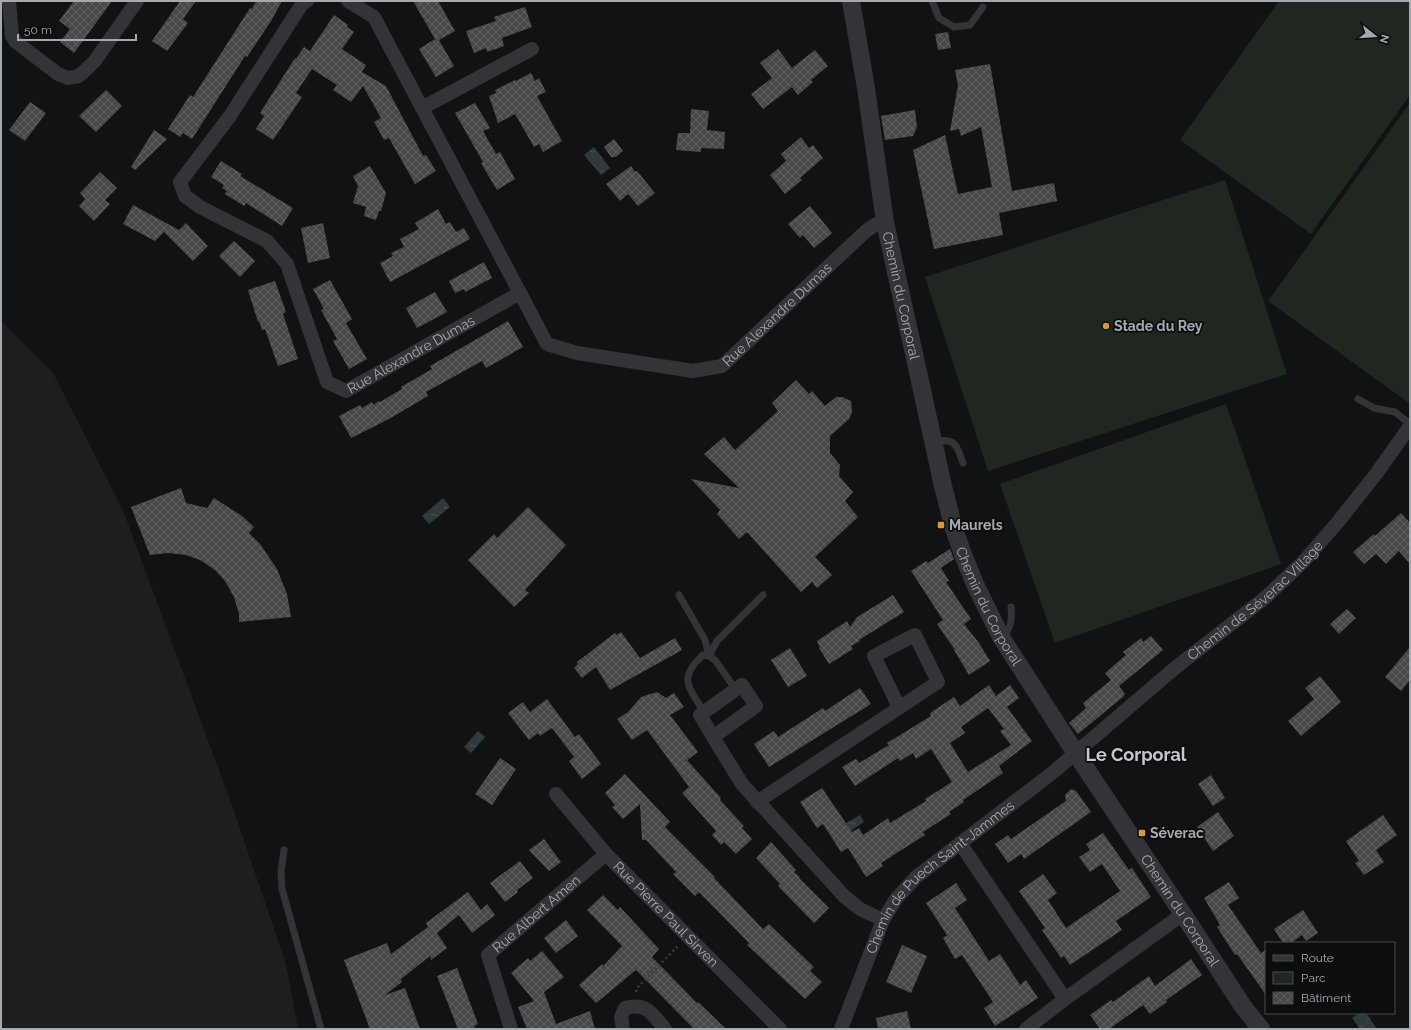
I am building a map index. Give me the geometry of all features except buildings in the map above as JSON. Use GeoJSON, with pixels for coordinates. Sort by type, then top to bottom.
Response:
{"type":"FeatureCollection","features":[{"type":"Feature","properties":{"kind":"street"},"geometry":{"type":"LineString","coordinates":[[9,1],[12,36],[16,42],[58,74],[68,78],[79,76],[94,62],[137,1]]}},
{"type":"Feature","properties":{"kind":"street","name":"Rue Alexandre Dumas"},"geometry":{"type":"LineString","coordinates":[[307,1],[302,4],[230,116],[180,182],[185,196],[200,207],[267,241],[287,264],[327,382],[346,391],[520,293]]}},
{"type":"Feature","properties":{"kind":"street","name":"Rue Alexandre Dumas"},"geometry":{"type":"LineString","coordinates":[[348,1],[374,17],[547,344],[576,353],[693,371],[722,366],[866,231],[875,225],[885,222]]}},
{"type":"Feature","properties":{"kind":"street","name":"Chemin du Corporal"},"geometry":{"type":"LineString","coordinates":[[851,1],[866,88],[885,222],[943,486],[957,536],[975,584],[1001,637],[1242,1005],[1260,1029]]}},
{"type":"Feature","properties":{"kind":"street"},"geometry":{"type":"LineString","coordinates":[[422,108],[532,49]]}},
{"type":"Feature","properties":{"kind":"street","name":"Chemin de Séverac Village"},"geometry":{"type":"LineString","coordinates":[[1075,752],[1175,668],[1266,597],[1298,567],[1343,516],[1376,474],[1410,425]]}},
{"type":"Feature","properties":{"kind":"street"},"geometry":{"type":"LineString","coordinates":[[757,802],[774,789],[938,682],[915,635],[874,656],[899,707]]}},
{"type":"Feature","properties":{"kind":"street"},"geometry":{"type":"LineString","coordinates":[[713,737],[756,706],[742,685],[700,715],[713,737],[742,784],[844,896],[860,909],[883,920]]}},
{"type":"Feature","properties":{"kind":"street","name":"Chemin de Puech Saint-Jammes"},"geometry":{"type":"LineString","coordinates":[[841,1029],[883,920],[896,899],[916,877],[1051,774],[1075,752]]}},
{"type":"Feature","properties":{"kind":"street","name":"Rue Pierre Paul Sirven"},"geometry":{"type":"LineString","coordinates":[[556,794],[606,854],[780,1029]]}},
{"type":"Feature","properties":{"kind":"street"},"geometry":{"type":"LineString","coordinates":[[960,843],[1065,999]]}},
{"type":"Feature","properties":{"kind":"street","name":"Rue Albert Amen"},"geometry":{"type":"LineString","coordinates":[[511,1029],[488,955],[606,854]]}},
{"type":"Feature","properties":{"kind":"street"},"geometry":{"type":"LineString","coordinates":[[1026,1029],[1183,914]]}},
{"type":"Feature","properties":{"kind":"street"},"geometry":{"type":"LineString","coordinates":[[623,1029],[621,1017],[625,1008],[635,1005],[646,1008],[665,1029]]}},
{"type":"Feature","properties":{"kind":"lane"},"geometry":{"type":"LineString","coordinates":[[932,1],[939,18],[954,27],[970,25],[983,7]]}},
{"type":"Feature","properties":{"kind":"lane"},"geometry":{"type":"LineString","coordinates":[[1358,399],[1374,408],[1395,412],[1410,425]]}},
{"type":"Feature","properties":{"kind":"lane"},"geometry":{"type":"LineString","coordinates":[[933,442],[943,440],[952,441],[957,447],[963,463]]}},
{"type":"Feature","properties":{"kind":"lane"},"geometry":{"type":"LineString","coordinates":[[679,595],[705,640],[709,656]]}},
{"type":"Feature","properties":{"kind":"lane"},"geometry":{"type":"LineString","coordinates":[[709,656],[717,642],[763,595]]}},
{"type":"Feature","properties":{"kind":"lane"},"geometry":{"type":"LineString","coordinates":[[1001,637],[1007,633],[1011,621],[1011,607]]}},
{"type":"Feature","properties":{"kind":"lane"},"geometry":{"type":"LineString","coordinates":[[704,712],[688,686],[688,675],[692,666],[703,655],[709,656],[715,660],[736,690]]}},
{"type":"Feature","properties":{"kind":"lane"},"geometry":{"type":"LineString","coordinates":[[284,850],[281,872],[282,889],[321,1029]]}},
{"type":"Feature","properties":{"kind":"path"},"geometry":{"type":"LineString","coordinates":[[635,1005],[637,988],[688,936]]}},
{"type":"Feature","properties":{"kind":"shaded area"},"geometry":{"type":"Polygon","coordinates":[[[1,321],[53,373],[123,510],[233,808],[286,964],[298,1029],[1,1029],[1,321]]]}},
{"type":"Feature","properties":{"kind":"green space"},"geometry":{"type":"Polygon","coordinates":[[[1279,1],[1410,1],[1410,95],[1311,234],[1180,140],[1279,1]]]}},
{"type":"Feature","properties":{"kind":"green space"},"geometry":{"type":"Polygon","coordinates":[[[1410,103],[1410,401],[1409,403],[1268,301],[1410,103]]]}},
{"type":"Feature","properties":{"kind":"green space","name":"Stade du Rey"},"geometry":{"type":"Polygon","coordinates":[[[1225,180],[1287,374],[988,471],[925,277],[1225,180]]]}},
{"type":"Feature","properties":{"kind":"green space"},"geometry":{"type":"Polygon","coordinates":[[[1226,404],[1281,564],[1055,643],[1000,484],[1226,404]]]}},
{"type":"Feature","properties":{"kind":"water"},"geometry":{"type":"Polygon","coordinates":[[[594,147],[610,168],[601,175],[584,155],[594,147]]]}},
{"type":"Feature","properties":{"kind":"water"},"geometry":{"type":"Polygon","coordinates":[[[443,498],[450,507],[429,524],[422,516],[443,498]]]}},
{"type":"Feature","properties":{"kind":"water"},"geometry":{"type":"Polygon","coordinates":[[[478,731],[485,737],[471,753],[464,747],[478,731]]]}},
{"type":"Feature","properties":{"kind":"water"},"geometry":{"type":"Polygon","coordinates":[[[860,815],[864,822],[850,831],[845,824],[860,815]]]}},
{"type":"Feature","properties":{"kind":"water"},"geometry":{"type":"Polygon","coordinates":[[[1358,1014],[1367,1014],[1377,1029],[1360,1029],[1352,1018],[1358,1014]]]}},
{"type":"Feature","properties":{"kind":"place","name":"Stade du Rey"},"geometry":{"type":"Point","coordinates":[1106,326]}},
{"type":"Feature","properties":{"kind":"place","name":"Maurels"},"geometry":{"type":"Point","coordinates":[941,525]}},
{"type":"Feature","properties":{"kind":"place","name":"Séverac"},"geometry":{"type":"Point","coordinates":[1142,833]}},
{"type":"Feature","properties":{"kind":"district","name":"Le Corporal"},"geometry":{"type":"Point","coordinates":[1136,754]}}]}
